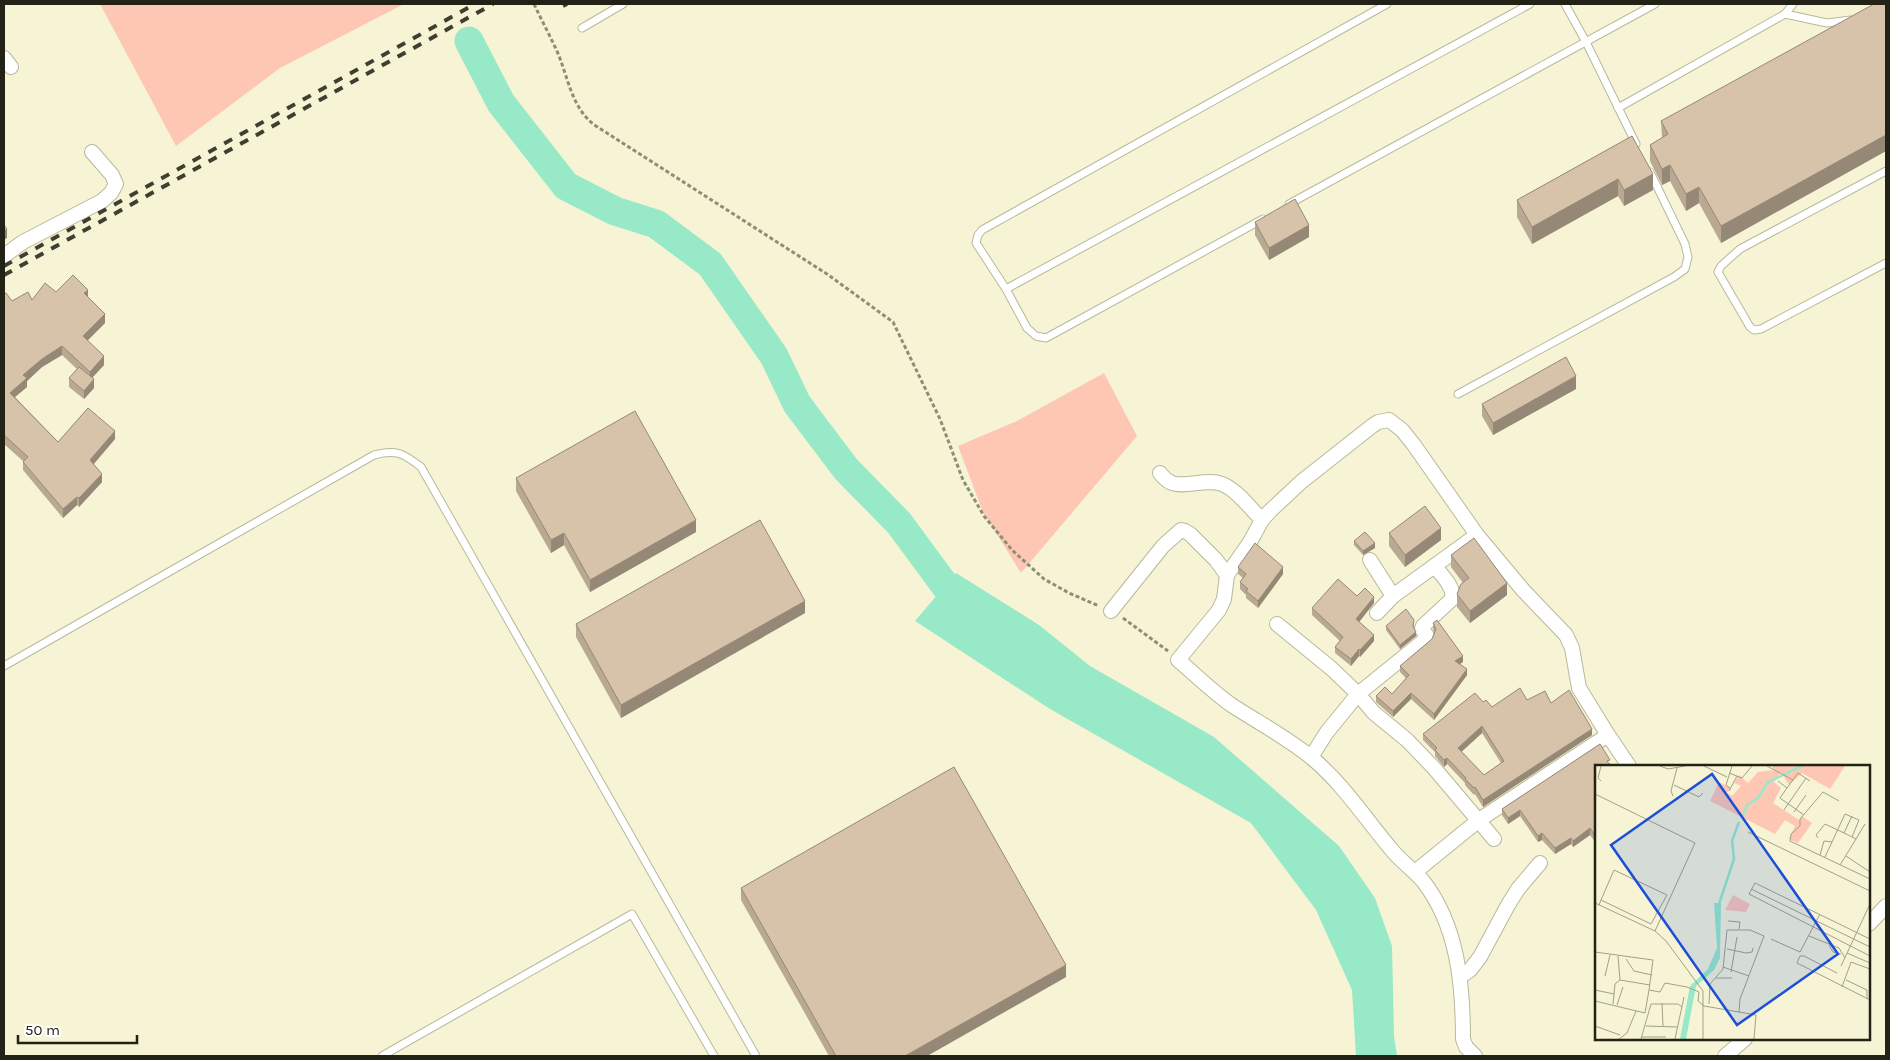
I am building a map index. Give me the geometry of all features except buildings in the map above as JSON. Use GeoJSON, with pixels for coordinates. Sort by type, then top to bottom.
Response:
{"type":"FeatureCollection","features":[{"type":"Feature","properties":{"kind":"street"},"geometry":{"type":"LineString","coordinates":[[4,256],[23,242],[102,201],[111,193],[116,184],[106,168],[92,152]]}},
{"type":"Feature","properties":{"kind":"street"},"geometry":{"type":"LineString","coordinates":[[1475,1056],[1466,1047],[1463,1039],[1460,976],[1454,946],[1436,902],[1424,882],[1394,853],[1343,790],[1311,757],[1232,705],[1178,660],[1222,604],[1227,575],[1250,542],[1262,520],[1288,494],[1372,426],[1378,422],[1389,420],[1402,430],[1414,445],[1477,535],[1522,590],[1566,635],[1572,648],[1579,688],[1608,736],[1629,765]]}},
{"type":"Feature","properties":{"kind":"street"},"geometry":{"type":"LineString","coordinates":[[1160,473],[1168,481],[1179,484],[1212,482],[1221,484],[1239,497],[1262,520]]}},
{"type":"Feature","properties":{"kind":"street"},"geometry":{"type":"LineString","coordinates":[[1111,611],[1162,546],[1181,530],[1190,534],[1216,560],[1227,575]]}},
{"type":"Feature","properties":{"kind":"street"},"geometry":{"type":"LineString","coordinates":[[1377,613],[1393,596],[1477,535]]}},
{"type":"Feature","properties":{"kind":"street"},"geometry":{"type":"LineString","coordinates":[[1370,560],[1393,596]]}},
{"type":"Feature","properties":{"kind":"street"},"geometry":{"type":"LineString","coordinates":[[1311,757],[1327,732],[1358,694],[1426,640],[1427,636],[1422,629],[1423,626],[1452,599],[1454,594],[1434,566]]}},
{"type":"Feature","properties":{"kind":"street"},"geometry":{"type":"LineString","coordinates":[[1277,624],[1332,669],[1358,694],[1374,713],[1407,740],[1434,768],[1494,839]]}},
{"type":"Feature","properties":{"kind":"street"},"geometry":{"type":"LineString","coordinates":[[1415,872],[1479,820],[1608,736]]}},
{"type":"Feature","properties":{"kind":"street"},"geometry":{"type":"LineString","coordinates":[[1460,976],[1470,970],[1480,957],[1513,897],[1540,862]]}},
{"type":"Feature","properties":{"kind":"street"},"geometry":{"type":"LineString","coordinates":[[1870,923],[1886,906]]}},
{"type":"Feature","properties":{"kind":"street"},"geometry":{"type":"LineString","coordinates":[[1725,1056],[1744,1040]]}},
{"type":"Feature","properties":{"kind":"lane"},"geometry":{"type":"LineString","coordinates":[[582,28],[623,4]]}},
{"type":"Feature","properties":{"kind":"lane"},"geometry":{"type":"LineString","coordinates":[[1272,214],[1046,338],[1036,336],[1027,328],[1006,289],[976,244],[978,235],[982,230],[1387,4]]}},
{"type":"Feature","properties":{"kind":"lane"},"geometry":{"type":"LineString","coordinates":[[1006,289],[1530,4]]}},
{"type":"Feature","properties":{"kind":"lane"},"geometry":{"type":"LineString","coordinates":[[1564,4],[1586,42],[1639,151]]}},
{"type":"Feature","properties":{"kind":"lane"},"geometry":{"type":"LineString","coordinates":[[1281,209],[1655,4]]}},
{"type":"Feature","properties":{"kind":"lane"},"geometry":{"type":"LineString","coordinates":[[1618,108],[1785,14],[1793,4]]}},
{"type":"Feature","properties":{"kind":"lane"},"geometry":{"type":"LineString","coordinates":[[1785,14],[1827,22],[1850,20],[1857,17]]}},
{"type":"Feature","properties":{"kind":"lane"},"geometry":{"type":"LineString","coordinates":[[1458,394],[1674,277],[1685,269],[1688,257],[1685,244],[1647,168]]}},
{"type":"Feature","properties":{"kind":"lane"},"geometry":{"type":"LineString","coordinates":[[1886,171],[1740,249],[1721,266],[1718,272],[1750,327],[1754,330],[1761,329],[1886,263]]}},
{"type":"Feature","properties":{"kind":"lane"},"geometry":{"type":"LineString","coordinates":[[4,666],[374,455],[389,451],[405,454],[421,467],[756,1056]]}},
{"type":"Feature","properties":{"kind":"lane"},"geometry":{"type":"LineString","coordinates":[[382,1056],[632,914],[714,1056]]}},
{"type":"Feature","properties":{"kind":"path"},"geometry":{"type":"LineString","coordinates":[[534,4],[557,50],[578,105],[585,117],[827,274],[890,320],[895,325],[940,419],[963,480],[994,530],[1012,550],[1044,578],[1069,593],[1111,611],[1136,626],[1178,660]]}},
{"type":"Feature","properties":{"kind":"shaded area"},"geometry":{"type":"Polygon","coordinates":[[[100,4],[404,4],[280,68],[176,146],[100,4]]]}},
{"type":"Feature","properties":{"kind":"shaded area"},"geometry":{"type":"Polygon","coordinates":[[[1104,373],[1137,436],[1021,573],[983,512],[958,446],[1017,421],[1104,373]]]}},
{"type":"Feature","properties":{"kind":"shaded area"},"geometry":{"type":"Polygon","coordinates":[[[956,573],[1039,625],[1090,666],[1214,737],[1339,846],[1375,898],[1392,946],[1394,1036],[1397,1056],[1356,1056],[1352,990],[1316,910],[1251,823],[1050,709],[915,621],[956,573]]]}},
{"type":"Feature","properties":{"kind":"waterway"},"geometry":{"type":"LineString","coordinates":[[469,41],[501,103],[566,186],[615,211],[656,224],[710,264],[774,356],[797,404],[846,469],[899,523],[969,618]]}},
{"type":"Feature","properties":{"kind":"railway"},"geometry":{"type":"LineString","coordinates":[[4,266],[475,4]]}},
{"type":"Feature","properties":{"kind":"railway"},"geometry":{"type":"LineString","coordinates":[[4,275],[493,4]]}},
{"type":"Feature","properties":{"kind":"railway"},"geometry":{"type":"LineString","coordinates":[[563,6],[567,4]]}}]}
